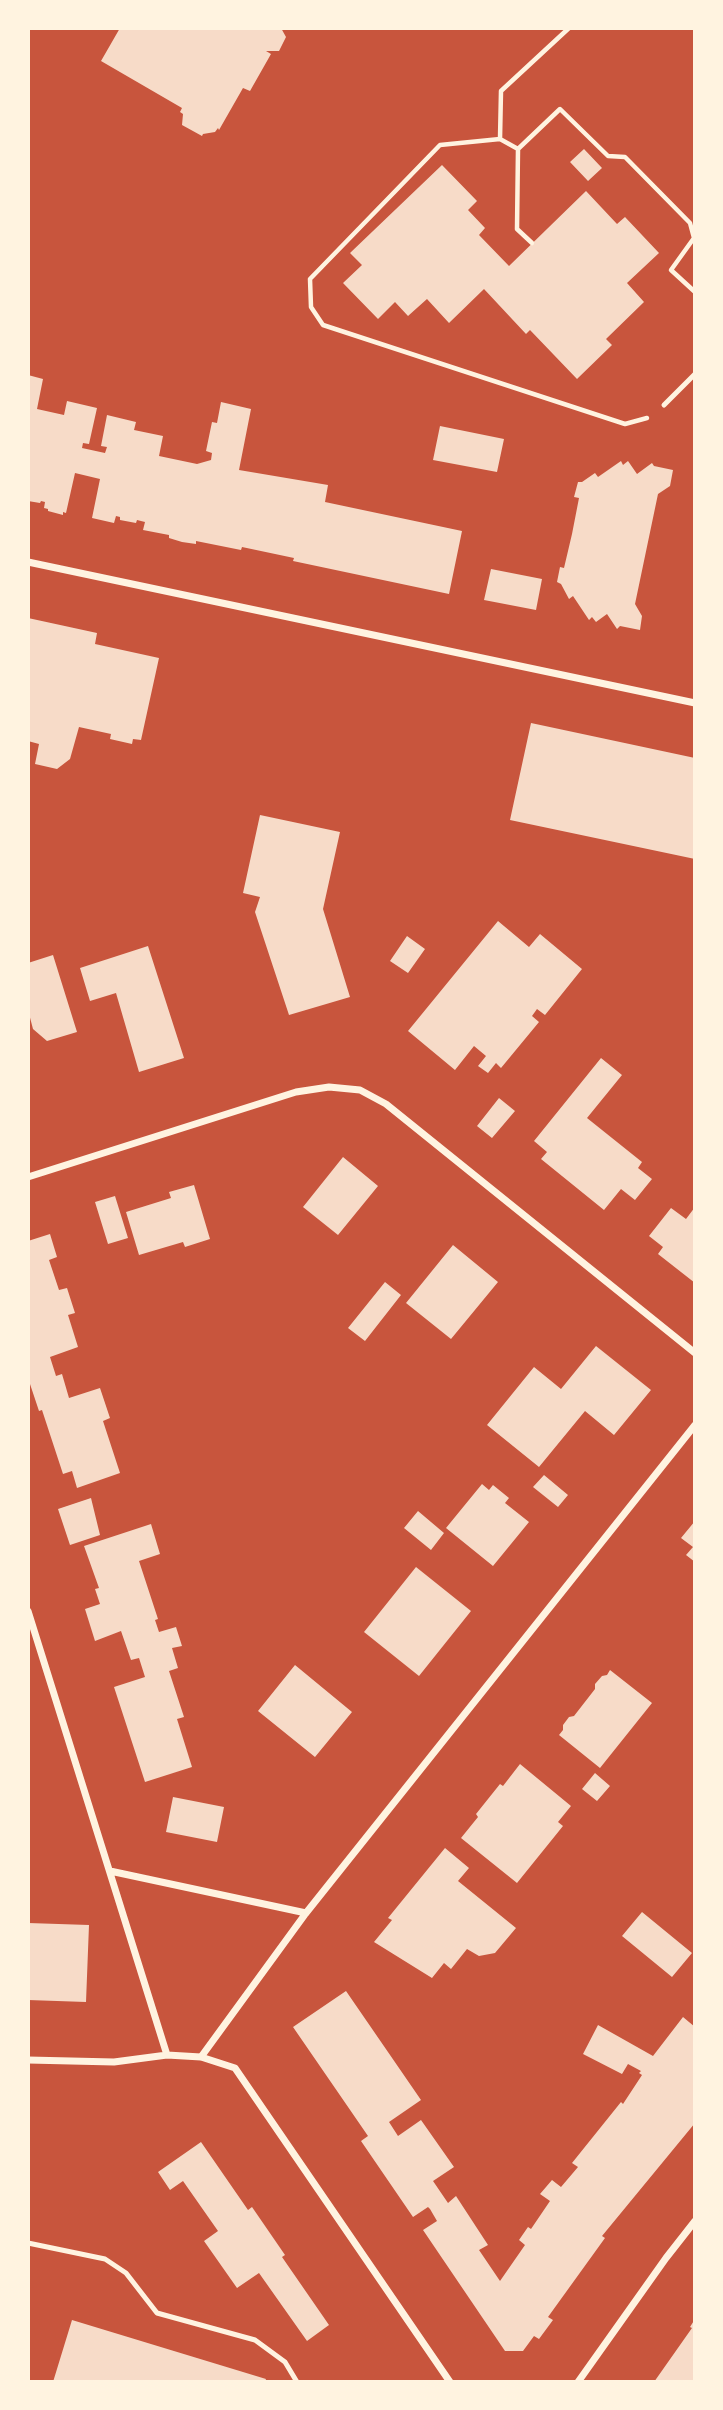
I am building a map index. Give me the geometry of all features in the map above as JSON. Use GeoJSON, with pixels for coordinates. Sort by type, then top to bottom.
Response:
{"type":"FeatureCollection","features":[{"type":"Feature","properties":{"kind":"street"},"geometry":{"type":"LineString","coordinates":[[28,562],[695,703]]}},
{"type":"Feature","properties":{"kind":"street"},"geometry":{"type":"LineString","coordinates":[[28,1177],[296,1092],[329,1087],[360,1090],[386,1104],[695,1353]]}},
{"type":"Feature","properties":{"kind":"street"},"geometry":{"type":"LineString","coordinates":[[201,2057],[306,1913],[695,1425]]}},
{"type":"Feature","properties":{"kind":"street"},"geometry":{"type":"LineString","coordinates":[[28,1611],[167,2055]]}},
{"type":"Feature","properties":{"kind":"street"},"geometry":{"type":"LineString","coordinates":[[110,1871],[306,1913]]}},
{"type":"Feature","properties":{"kind":"street"},"geometry":{"type":"LineString","coordinates":[[28,2060],[114,2062],[167,2055],[201,2057],[235,2068],[450,2382]]}},
{"type":"Feature","properties":{"kind":"street"},"geometry":{"type":"LineString","coordinates":[[578,2382],[695,2221]]}},
{"type":"Feature","properties":{"kind":"lane"},"geometry":{"type":"LineString","coordinates":[[664,405],[695,374]]}},
{"type":"Feature","properties":{"kind":"lane"},"geometry":{"type":"LineString","coordinates":[[28,2243],[104,2259],[126,2273],[157,2313],[256,2340],[285,2362],[297,2382]]}},
{"type":"Feature","properties":{"kind":"path"},"geometry":{"type":"LineString","coordinates":[[500,139],[501,91],[569,28]]}},
{"type":"Feature","properties":{"kind":"path"},"geometry":{"type":"LineString","coordinates":[[532,243],[517,229],[518,149],[560,109],[608,156],[625,158],[690,223],[694,238],[671,270],[695,292]]}},
{"type":"Feature","properties":{"kind":"path"},"geometry":{"type":"LineString","coordinates":[[518,149],[500,139],[440,145],[310,279],[311,307],[323,325],[625,424],[647,418],[664,405]]}},
{"type":"Feature","properties":{"kind":"building"},"geometry":{"type":"Polygon","coordinates":[[[120,28],[281,28],[286,37],[279,51],[266,51],[271,54],[250,91],[243,88],[219,130],[218,128],[215,132],[202,136],[182,125],[182,108],[101,61],[120,28]]]}},
{"type":"Feature","properties":{"kind":"building"},"geometry":{"type":"Polygon","coordinates":[[[584,149],[602,168],[588,181],[570,162],[584,149]]]}},
{"type":"Feature","properties":{"kind":"building"},"geometry":{"type":"Polygon","coordinates":[[[442,165],[477,201],[468,210],[485,228],[479,235],[509,266],[586,191],[617,224],[625,217],[659,253],[627,283],[644,302],[606,339],[612,345],[577,379],[530,330],[526,334],[484,289],[449,323],[427,299],[408,316],[395,302],[378,319],[343,283],[362,265],[350,253],[442,165]]]}},
{"type":"Feature","properties":{"kind":"building"},"geometry":{"type":"Polygon","coordinates":[[[28,375],[43,379],[37,409],[64,415],[67,401],[97,408],[89,444],[83,443],[82,448],[105,453],[107,447],[101,446],[107,415],[136,422],[134,430],[163,436],[159,456],[197,464],[211,460],[212,453],[206,451],[212,422],[217,423],[221,402],[251,409],[239,470],[328,485],[325,502],[462,531],[449,594],[293,561],[294,558],[242,547],[241,550],[196,541],[196,544],[182,542],[169,538],[169,535],[143,530],[145,522],[137,520],[136,523],[120,520],[120,517],[116,516],[114,523],[92,518],[100,479],[75,473],[66,513],[63,512],[63,515],[48,511],[44,508],[45,502],[28,501],[28,375]]]}},
{"type":"Feature","properties":{"kind":"building"},"geometry":{"type":"Polygon","coordinates":[[[440,426],[504,439],[497,472],[433,460],[440,426]]]}},
{"type":"Feature","properties":{"kind":"building"},"geometry":{"type":"Polygon","coordinates":[[[621,461],[623,465],[628,461],[637,474],[652,463],[654,466],[673,470],[670,486],[658,494],[635,604],[642,616],[640,630],[620,626],[617,629],[607,614],[596,622],[592,617],[589,620],[573,596],[569,599],[561,584],[557,582],[560,567],[564,568],[572,534],[579,498],[574,497],[578,482],[595,473],[598,477],[621,461]]]}},
{"type":"Feature","properties":{"kind":"building"},"geometry":{"type":"Polygon","coordinates":[[[491,569],[542,579],[536,610],[484,600],[491,569]]]}},
{"type":"Feature","properties":{"kind":"building"},"geometry":{"type":"Polygon","coordinates":[[[28,618],[97,633],[95,644],[159,658],[141,740],[133,739],[132,744],[110,739],[111,734],[79,727],[70,759],[57,769],[35,764],[39,744],[28,741],[28,618]]]}},
{"type":"Feature","properties":{"kind":"building"},"geometry":{"type":"Polygon","coordinates":[[[531,723],[695,758],[695,859],[510,820],[531,723]]]}},
{"type":"Feature","properties":{"kind":"building"},"geometry":{"type":"Polygon","coordinates":[[[260,815],[340,832],[323,909],[350,997],[289,1015],[255,912],[260,897],[243,893],[260,815]]]}},
{"type":"Feature","properties":{"kind":"building"},"geometry":{"type":"Polygon","coordinates":[[[498,921],[529,947],[540,934],[582,969],[545,1015],[537,1009],[532,1016],[539,1022],[501,1068],[496,1063],[488,1073],[478,1066],[486,1056],[474,1046],[455,1070],[408,1031],[498,921]]]}},
{"type":"Feature","properties":{"kind":"building"},"geometry":{"type":"Polygon","coordinates":[[[407,936],[425,949],[408,973],[390,961],[407,936]]]}},
{"type":"Feature","properties":{"kind":"building"},"geometry":{"type":"Polygon","coordinates":[[[148,946],[184,1058],[139,1072],[116,993],[90,1001],[80,968],[148,946]]]}},
{"type":"Feature","properties":{"kind":"building"},"geometry":{"type":"Polygon","coordinates":[[[53,955],[77,1032],[47,1041],[33,1029],[28,1010],[28,963],[53,955]]]}},
{"type":"Feature","properties":{"kind":"building"},"geometry":{"type":"Polygon","coordinates":[[[601,1058],[622,1075],[587,1118],[642,1162],[638,1168],[652,1179],[635,1200],[621,1189],[604,1210],[541,1159],[547,1152],[534,1141],[601,1058]]]}},
{"type":"Feature","properties":{"kind":"building"},"geometry":{"type":"Polygon","coordinates":[[[499,1098],[515,1111],[492,1138],[477,1126],[499,1098]]]}},
{"type":"Feature","properties":{"kind":"building"},"geometry":{"type":"Polygon","coordinates":[[[343,1157],[378,1186],[338,1235],[303,1207],[343,1157]]]}},
{"type":"Feature","properties":{"kind":"building"},"geometry":{"type":"Polygon","coordinates":[[[194,1185],[210,1239],[185,1247],[183,1242],[139,1255],[126,1212],[171,1198],[169,1192],[194,1185]]]}},
{"type":"Feature","properties":{"kind":"building"},"geometry":{"type":"Polygon","coordinates":[[[115,1196],[128,1238],[108,1244],[95,1202],[115,1196]]]}},
{"type":"Feature","properties":{"kind":"building"},"geometry":{"type":"Polygon","coordinates":[[[695,1207],[695,1283],[658,1254],[663,1247],[649,1236],[671,1208],[686,1219],[695,1207]]]}},
{"type":"Feature","properties":{"kind":"building"},"geometry":{"type":"Polygon","coordinates":[[[50,1234],[57,1257],[49,1260],[59,1290],[67,1288],[75,1313],[68,1315],[78,1347],[50,1357],[56,1376],[62,1374],[69,1398],[100,1388],[110,1418],[103,1421],[120,1473],[77,1488],[72,1471],[63,1474],[42,1410],[39,1411],[30,1384],[28,1385],[28,1241],[50,1234]]]}},
{"type":"Feature","properties":{"kind":"building"},"geometry":{"type":"Polygon","coordinates":[[[453,1245],[498,1282],[451,1339],[406,1303],[453,1245]]]}},
{"type":"Feature","properties":{"kind":"building"},"geometry":{"type":"Polygon","coordinates":[[[385,1282],[401,1295],[365,1341],[348,1328],[385,1282]]]}},
{"type":"Feature","properties":{"kind":"building"},"geometry":{"type":"Polygon","coordinates":[[[596,1346],[651,1390],[614,1435],[585,1411],[539,1467],[487,1425],[534,1367],[561,1389],[596,1346]]]}},
{"type":"Feature","properties":{"kind":"building"},"geometry":{"type":"Polygon","coordinates":[[[544,1475],[568,1495],[558,1507],[533,1487],[544,1475]]]}},
{"type":"Feature","properties":{"kind":"building"},"geometry":{"type":"Polygon","coordinates":[[[482,1484],[489,1490],[493,1485],[509,1498],[505,1503],[529,1522],[493,1566],[446,1528],[482,1484]]]}},
{"type":"Feature","properties":{"kind":"building"},"geometry":{"type":"Polygon","coordinates":[[[91,1498],[100,1535],[70,1545],[58,1509],[91,1498]]]}},
{"type":"Feature","properties":{"kind":"building"},"geometry":{"type":"Polygon","coordinates":[[[418,1511],[444,1533],[431,1550],[404,1528],[418,1511]]]}},
{"type":"Feature","properties":{"kind":"building"},"geometry":{"type":"Polygon","coordinates":[[[695,1521],[695,1562],[686,1555],[693,1547],[681,1538],[695,1521]]]}},
{"type":"Feature","properties":{"kind":"building"},"geometry":{"type":"Polygon","coordinates":[[[151,1524],[160,1554],[139,1561],[158,1619],[155,1620],[159,1632],[176,1627],[182,1646],[172,1648],[178,1668],[169,1671],[184,1717],[177,1719],[192,1767],[145,1782],[114,1687],[145,1677],[139,1658],[131,1660],[121,1631],[95,1641],[85,1609],[100,1604],[95,1589],[99,1588],[84,1546],[151,1524]]]}},
{"type":"Feature","properties":{"kind":"building"},"geometry":{"type":"Polygon","coordinates":[[[416,1567],[471,1611],[419,1676],[364,1632],[416,1567]]]}},
{"type":"Feature","properties":{"kind":"building"},"geometry":{"type":"Polygon","coordinates":[[[295,1665],[352,1712],[315,1757],[258,1711],[295,1665]]]}},
{"type":"Feature","properties":{"kind":"building"},"geometry":{"type":"Polygon","coordinates":[[[610,1670],[652,1703],[600,1768],[559,1735],[569,1717],[574,1716],[595,1689],[595,1684],[610,1670]]]}},
{"type":"Feature","properties":{"kind":"building"},"geometry":{"type":"Polygon","coordinates":[[[520,1764],[571,1806],[558,1822],[563,1826],[517,1883],[461,1838],[478,1817],[476,1814],[520,1764]]]}},
{"type":"Feature","properties":{"kind":"building"},"geometry":{"type":"Polygon","coordinates":[[[595,1773],[610,1786],[597,1801],[582,1789],[595,1773]]]}},
{"type":"Feature","properties":{"kind":"building"},"geometry":{"type":"Polygon","coordinates":[[[173,1797],[224,1807],[217,1842],[166,1832],[173,1797]]]}},
{"type":"Feature","properties":{"kind":"building"},"geometry":{"type":"Polygon","coordinates":[[[445,1848],[469,1868],[458,1881],[516,1928],[495,1953],[479,1956],[467,1949],[451,1969],[444,1963],[432,1978],[374,1942],[392,1920],[388,1918],[445,1848]]]}},
{"type":"Feature","properties":{"kind":"building"},"geometry":{"type":"Polygon","coordinates":[[[642,1912],[692,1953],[672,1977],[622,1936],[642,1912]]]}},
{"type":"Feature","properties":{"kind":"building"},"geometry":{"type":"Polygon","coordinates":[[[28,1923],[89,1925],[86,2002],[28,2000],[28,1923]]]}},
{"type":"Feature","properties":{"kind":"building"},"geometry":{"type":"Polygon","coordinates":[[[346,1991],[421,2100],[389,2122],[398,2136],[421,2120],[454,2167],[433,2181],[448,2203],[456,2196],[488,2245],[479,2250],[500,2281],[525,2245],[519,2240],[528,2227],[531,2229],[550,2201],[540,2194],[552,2180],[561,2187],[578,2167],[572,2163],[621,2102],[623,2104],[642,2075],[639,2073],[641,2071],[628,2064],[622,2074],[583,2054],[598,2025],[653,2056],[683,2017],[695,2027],[695,2123],[602,2236],[605,2238],[548,2317],[553,2320],[539,2339],[534,2336],[523,2351],[505,2351],[423,2230],[437,2221],[430,2209],[428,2207],[413,2217],[361,2141],[368,2136],[293,2027],[346,1991]]]}},
{"type":"Feature","properties":{"kind":"building"},"geometry":{"type":"Polygon","coordinates":[[[201,2142],[248,2210],[252,2207],[285,2255],[282,2257],[329,2325],[307,2341],[259,2273],[237,2288],[204,2241],[218,2231],[183,2181],[170,2190],[158,2172],[201,2142]]]}},
{"type":"Feature","properties":{"kind":"building"},"geometry":{"type":"Polygon","coordinates":[[[695,2319],[695,2382],[654,2382],[692,2328],[690,2327],[695,2319]]]}},
{"type":"Feature","properties":{"kind":"building"},"geometry":{"type":"Polygon","coordinates":[[[72,2320],[266,2379],[265,2382],[53,2382],[72,2320]]]}}]}
